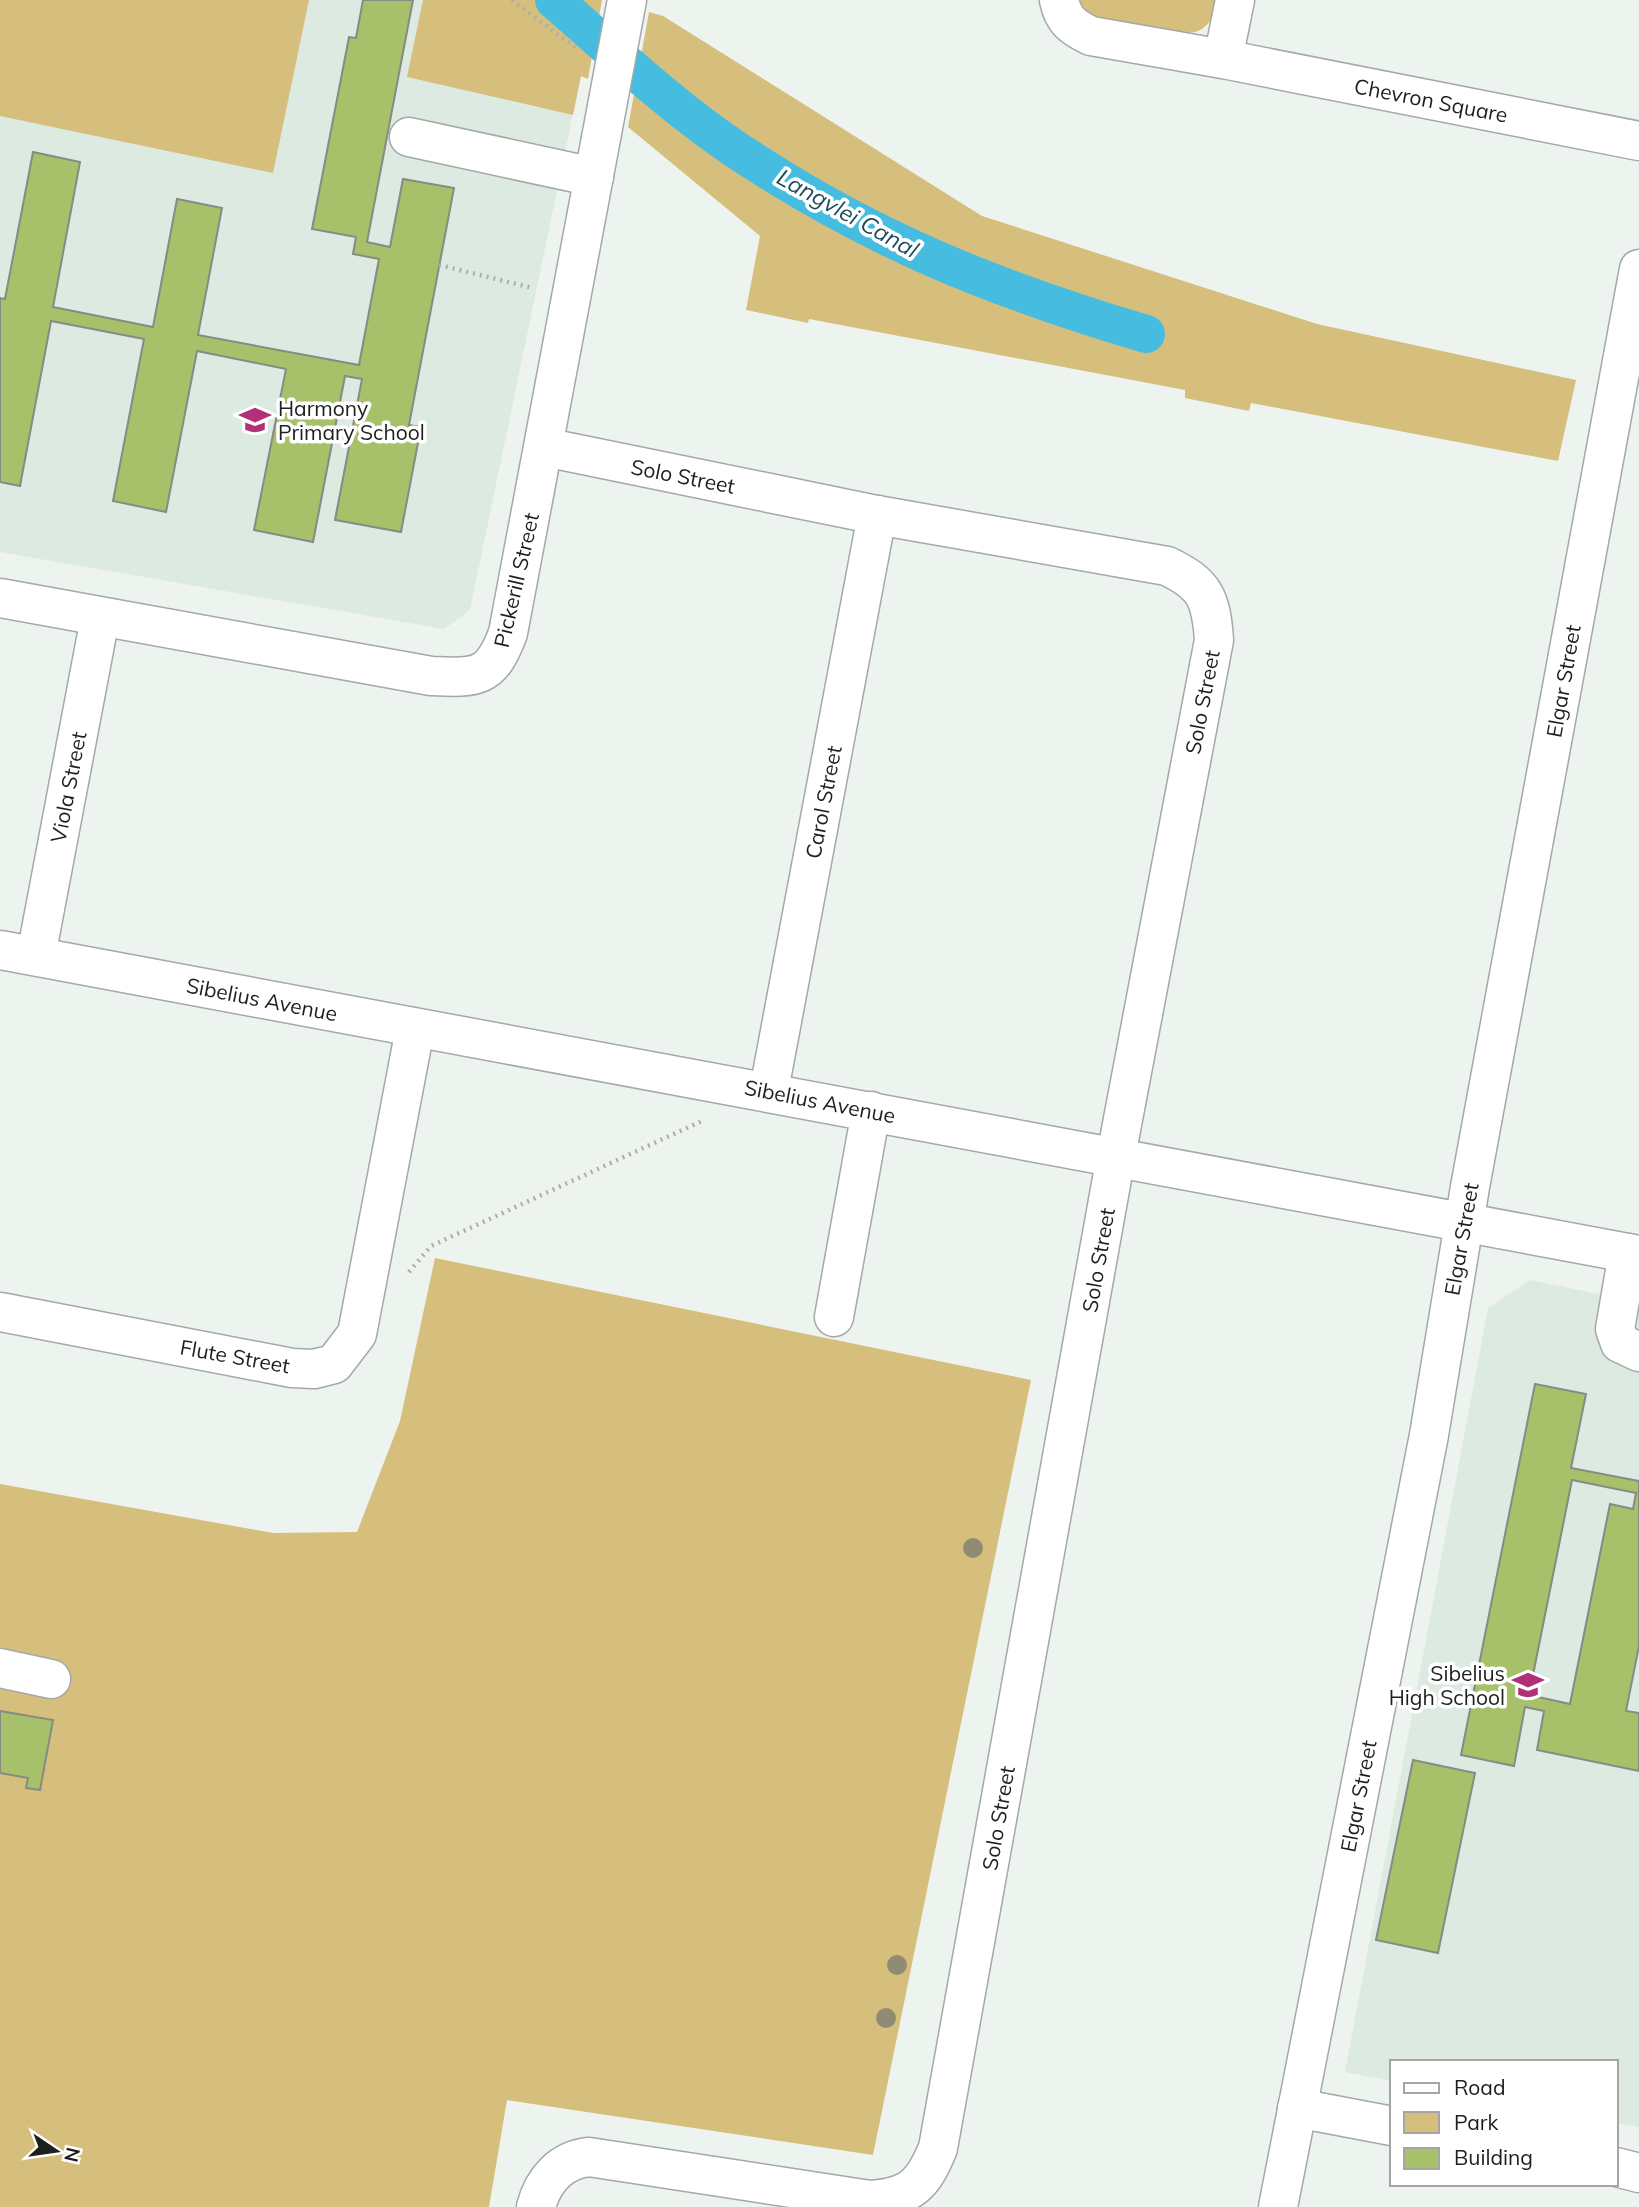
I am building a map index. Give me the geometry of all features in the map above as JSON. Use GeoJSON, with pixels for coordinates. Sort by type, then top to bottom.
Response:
{"type":"FeatureCollection","features":[{"type":"Feature","properties":{"kind":"street","name":"Chevron Square"},"geometry":{"type":"LineString","coordinates":[[1059,0],[1062,17],[1075,29],[1090,36],[1223,59],[1639,141]]}},
{"type":"Feature","properties":{"kind":"street"},"geometry":{"type":"LineString","coordinates":[[1223,59],[1235,0]]}},
{"type":"Feature","properties":{"kind":"street","name":"Pickerill Street"},"geometry":{"type":"LineString","coordinates":[[0,598],[431,676],[458,677],[483,672],[498,659],[508,633],[624,17]]}},
{"type":"Feature","properties":{"kind":"street"},"geometry":{"type":"LineString","coordinates":[[409,137],[594,177]]}},
{"type":"Feature","properties":{"kind":"street","name":"Elgar Street"},"geometry":{"type":"LineString","coordinates":[[1278,2207],[1429,1435],[1464,1222],[1639,269]]}},
{"type":"Feature","properties":{"kind":"street","name":"Solo Street"},"geometry":{"type":"LineString","coordinates":[[537,2207],[545,2184],[558,2169],[573,2159],[589,2157],[870,2200],[890,2198],[908,2192],[927,2175],[938,2148],[1116,1156],[1214,640],[1212,617],[1205,595],[1192,578],[1167,566],[877,515],[544,447]]}},
{"type":"Feature","properties":{"kind":"street","name":"Carol Street"},"geometry":{"type":"LineString","coordinates":[[769,1090],[877,515]]}},
{"type":"Feature","properties":{"kind":"street","name":"Viola Street"},"geometry":{"type":"LineString","coordinates":[[18,953],[100,618]]}},
{"type":"Feature","properties":{"kind":"street","name":"Sibelius Avenue"},"geometry":{"type":"LineString","coordinates":[[18,953],[415,1029],[769,1090],[1634,1254]]}},
{"type":"Feature","properties":{"kind":"street","name":"Flute Street"},"geometry":{"type":"LineString","coordinates":[[0,1312],[292,1368],[314,1369],[334,1364],[357,1335],[415,1029]]}},
{"type":"Feature","properties":{"kind":"street"},"geometry":{"type":"LineString","coordinates":[[834,1317],[871,1111]]}},
{"type":"Feature","properties":{"kind":"street"},"geometry":{"type":"LineString","coordinates":[[1634,1254],[1615,1329],[1620,1343],[1639,1352]]}},
{"type":"Feature","properties":{"kind":"street"},"geometry":{"type":"LineString","coordinates":[[0,1668],[51,1679]]}},
{"type":"Feature","properties":{"kind":"street"},"geometry":{"type":"LineString","coordinates":[[1297,2108],[1390,2126]]}},
{"type":"Feature","properties":{"kind":"street"},"geometry":{"type":"LineString","coordinates":[[1618,2168],[1639,2173]]}},
{"type":"Feature","properties":{"kind":"path"},"geometry":{"type":"LineString","coordinates":[[512,0],[613,75]]}},
{"type":"Feature","properties":{"kind":"path"},"geometry":{"type":"LineString","coordinates":[[439,265],[572,296]]}},
{"type":"Feature","properties":{"kind":"path"},"geometry":{"type":"LineString","coordinates":[[407,1275],[431,1246],[706,1119]]}},
{"type":"Feature","properties":{"kind":"shaded area","name":"Harmony Primary School"},"geometry":{"type":"Polygon","coordinates":[[[0,0],[488,0],[581,75],[470,610],[444,629],[0,552],[0,0]]]}},
{"type":"Feature","properties":{"kind":"shaded area","name":"Sibelius High School"},"geometry":{"type":"Polygon","coordinates":[[[1530,1280],[1639,1302],[1639,2127],[1618,2123],[1618,2060],[1390,2060],[1390,2081],[1345,2072],[1488,1308],[1530,1280]]]}},
{"type":"Feature","properties":{"kind":"green space"},"geometry":{"type":"Polygon","coordinates":[[[0,0],[309,0],[273,173],[0,116],[0,0]]]}},
{"type":"Feature","properties":{"kind":"green space"},"geometry":{"type":"Polygon","coordinates":[[[423,0],[602,0],[588,79],[581,76],[573,115],[407,77],[423,0]]]}},
{"type":"Feature","properties":{"kind":"green space"},"geometry":{"type":"Polygon","coordinates":[[[1076,0],[1218,0],[1214,14],[1206,26],[1190,33],[1178,33],[1146,31],[1102,23],[1088,16],[1076,0]]]}},
{"type":"Feature","properties":{"kind":"green space"},"geometry":{"type":"Polygon","coordinates":[[[649,12],[663,16],[982,216],[1317,324],[1576,380],[1558,461],[1251,403],[1249,411],[1185,398],[1185,390],[809,319],[808,323],[746,310],[760,236],[628,127],[649,12]]]}},
{"type":"Feature","properties":{"kind":"green space"},"geometry":{"type":"Polygon","coordinates":[[[435,1258],[1031,1380],[873,2155],[507,2100],[489,2207],[0,2207],[0,1484],[273,1533],[357,1532],[400,1421],[435,1258]]]}},
{"type":"Feature","properties":{"kind":"building"},"geometry":{"type":"Polygon","coordinates":[[[363,0],[413,0],[367,242],[390,247],[403,179],[454,188],[409,425],[421,427],[401,532],[335,520],[362,379],[345,376],[313,542],[254,530],[286,369],[197,351],[166,512],[113,501],[144,339],[51,321],[20,486],[0,482],[0,298],[5,299],[33,152],[80,162],[53,307],[153,327],[177,199],[222,208],[198,335],[359,365],[379,259],[353,254],[356,237],[312,229],[349,37],[356,38],[363,0]]]}},
{"type":"Feature","properties":{"kind":"building"},"geometry":{"type":"Polygon","coordinates":[[[1535,1384],[1586,1394],[1571,1468],[1639,1481],[1639,1646],[1626,1711],[1639,1713],[1639,1771],[1537,1750],[1544,1711],[1525,1707],[1514,1766],[1461,1755],[1535,1384]],[[1572,1480],[1529,1695],[1570,1704],[1610,1504],[1633,1509],[1636,1493],[1572,1480]]]}},
{"type":"Feature","properties":{"kind":"building"},"geometry":{"type":"Polygon","coordinates":[[[0,1711],[53,1720],[40,1790],[26,1788],[28,1778],[0,1773],[0,1711]]]}},
{"type":"Feature","properties":{"kind":"building"},"geometry":{"type":"Polygon","coordinates":[[[1413,1760],[1475,1773],[1438,1953],[1376,1940],[1413,1760]]]}},
{"type":"Feature","properties":{"kind":"waterway","name":"Langvlei Canal"},"geometry":{"type":"LineString","coordinates":[[554,0],[642,77],[711,132],[785,181],[834,209],[883,235],[984,279],[1146,334]]}},
{"type":"Feature","properties":{"kind":"place","name":"Harmony Primary School"},"geometry":{"type":"Point","coordinates":[255,420]}},
{"type":"Feature","properties":{"kind":"place","name":"Sibelius High School"},"geometry":{"type":"Point","coordinates":[1528,1685]}}]}
